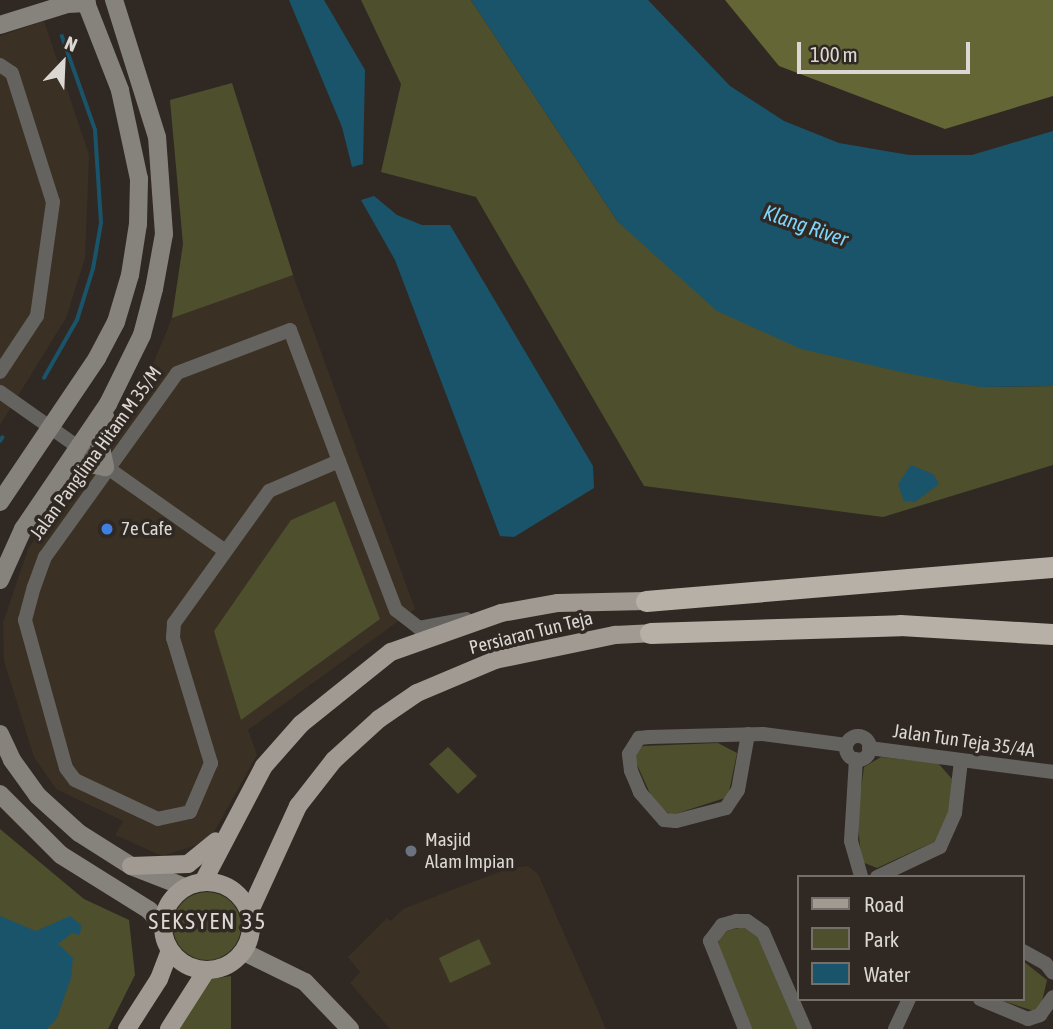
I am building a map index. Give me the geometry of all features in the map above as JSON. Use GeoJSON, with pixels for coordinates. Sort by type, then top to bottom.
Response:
{"type":"FeatureCollection","features":[{"type":"Feature","properties":{"kind":"highway"},"geometry":{"type":"LineString","coordinates":[[646,601],[1053,567]]}},
{"type":"Feature","properties":{"kind":"highway"},"geometry":{"type":"LineString","coordinates":[[650,633],[900,625],[1053,634]]}},
{"type":"Feature","properties":{"kind":"main road"},"geometry":{"type":"LineString","coordinates":[[0,580],[23,528],[108,404],[142,335],[164,234],[157,137],[114,0]]}},
{"type":"Feature","properties":{"kind":"main road"},"geometry":{"type":"LineString","coordinates":[[0,25],[67,4],[86,1],[130,130],[139,179],[138,224],[116,322],[52,429],[0,502]]}},
{"type":"Feature","properties":{"kind":"main road"},"geometry":{"type":"LineString","coordinates":[[56,479],[88,464],[107,468],[99,438],[108,404]]}},
{"type":"Feature","properties":{"kind":"main road","name":"Persiaran Tun Teja"},"geometry":{"type":"LineString","coordinates":[[194,884],[264,766],[301,724],[347,684],[391,652],[482,617],[558,603],[646,601]]}},
{"type":"Feature","properties":{"kind":"main road","name":"Persiaran Tun Teja"},"geometry":{"type":"LineString","coordinates":[[249,913],[298,806],[334,760],[398,706],[460,672],[495,660],[615,635],[650,633]]}},
{"type":"Feature","properties":{"kind":"main road"},"geometry":{"type":"LineString","coordinates":[[0,734],[12,761],[38,796],[79,833],[131,866],[194,884],[233,890],[249,913],[251,932],[244,952],[227,966],[206,971],[180,961],[170,951],[162,925],[149,910],[61,855],[0,794]]}},
{"type":"Feature","properties":{"kind":"main road"},"geometry":{"type":"LineString","coordinates":[[131,866],[188,864],[227,830]]}},
{"type":"Feature","properties":{"kind":"main road"},"geometry":{"type":"LineString","coordinates":[[162,925],[171,899],[194,884]]}},
{"type":"Feature","properties":{"kind":"main road"},"geometry":{"type":"LineString","coordinates":[[128,1029],[159,979],[170,951]]}},
{"type":"Feature","properties":{"kind":"main road"},"geometry":{"type":"LineString","coordinates":[[244,952],[305,982],[350,1029]]}},
{"type":"Feature","properties":{"kind":"main road"},"geometry":{"type":"LineString","coordinates":[[169,1029],[206,971]]}},
{"type":"Feature","properties":{"kind":"street"},"geometry":{"type":"LineString","coordinates":[[0,372],[37,316],[53,202],[12,73],[3,65]]}},
{"type":"Feature","properties":{"kind":"street","name":"Jalan Panglima Hitam M 35/M"},"geometry":{"type":"LineString","coordinates":[[224,550],[174,623],[172,634],[211,763],[190,812],[158,819],[75,780],[66,768],[25,620],[45,556],[177,373],[290,330],[339,461]]}},
{"type":"Feature","properties":{"kind":"street"},"geometry":{"type":"LineString","coordinates":[[0,392],[224,550],[269,491],[339,461],[396,610],[419,628],[482,617]]}},
{"type":"Feature","properties":{"kind":"street"},"geometry":{"type":"LineString","coordinates":[[748,734],[738,790],[726,808],[664,820],[640,792],[631,771],[629,754],[639,738],[748,734],[846,745]]}},
{"type":"Feature","properties":{"kind":"street"},"geometry":{"type":"LineString","coordinates":[[860,736],[869,748],[864,758],[856,759],[847,754],[846,745],[851,737],[860,736]]}},
{"type":"Feature","properties":{"kind":"street","name":"Jalan Tun Teja 35/4A"},"geometry":{"type":"LineString","coordinates":[[869,748],[1053,772]]}},
{"type":"Feature","properties":{"kind":"street"},"geometry":{"type":"LineString","coordinates":[[856,759],[851,841],[860,875]]}},
{"type":"Feature","properties":{"kind":"street"},"geometry":{"type":"LineString","coordinates":[[881,875],[940,847],[955,813],[961,760]]}},
{"type":"Feature","properties":{"kind":"street"},"geometry":{"type":"LineString","coordinates":[[745,1029],[710,941],[722,925],[736,921],[747,921],[763,932],[805,1029]]}},
{"type":"Feature","properties":{"kind":"street"},"geometry":{"type":"LineString","coordinates":[[1025,952],[1046,964],[1053,973]]}},
{"type":"Feature","properties":{"kind":"street"},"geometry":{"type":"LineString","coordinates":[[986,1001],[1028,1019],[1040,1015],[1053,997]]}},
{"type":"Feature","properties":{"kind":"street"},"geometry":{"type":"LineString","coordinates":[[895,1029],[908,1001]]}},
{"type":"Feature","properties":{"kind":"shaded area"},"geometry":{"type":"Polygon","coordinates":[[[44,21],[89,155],[85,258],[66,318],[0,425],[0,36],[44,21]]]}},
{"type":"Feature","properties":{"kind":"shaded area"},"geometry":{"type":"Polygon","coordinates":[[[232,83],[293,275],[415,609],[248,730],[257,755],[209,841],[162,856],[115,835],[123,821],[56,789],[34,757],[4,661],[3,623],[28,549],[146,381],[172,318],[183,244],[170,100],[232,83]]]}},
{"type":"Feature","properties":{"kind":"shaded area"},"geometry":{"type":"Polygon","coordinates":[[[528,866],[538,874],[606,1029],[390,1029],[350,983],[360,972],[348,957],[387,918],[391,921],[403,909],[509,868],[528,866]]]}},
{"type":"Feature","properties":{"kind":"green space"},"geometry":{"type":"Polygon","coordinates":[[[361,0],[471,0],[618,222],[981,387],[1053,386],[1053,465],[883,517],[644,486],[476,197],[381,172],[401,84],[361,0]]]}},
{"type":"Feature","properties":{"kind":"green space"},"geometry":{"type":"Polygon","coordinates":[[[725,0],[1053,0],[1053,96],[945,129],[779,66],[725,0]]]}},
{"type":"Feature","properties":{"kind":"green space"},"geometry":{"type":"Polygon","coordinates":[[[232,83],[293,275],[172,318],[183,244],[170,100],[232,83]]]}},
{"type":"Feature","properties":{"kind":"green space"},"geometry":{"type":"Polygon","coordinates":[[[335,501],[380,619],[241,720],[214,631],[291,520],[335,501]]]}},
{"type":"Feature","properties":{"kind":"green space"},"geometry":{"type":"Polygon","coordinates":[[[718,743],[737,753],[728,797],[672,815],[656,807],[635,760],[638,750],[643,746],[718,743]]]}},
{"type":"Feature","properties":{"kind":"green space"},"geometry":{"type":"Polygon","coordinates":[[[448,747],[477,776],[458,794],[429,764],[448,747]]]}},
{"type":"Feature","properties":{"kind":"green space"},"geometry":{"type":"Polygon","coordinates":[[[881,757],[938,763],[952,779],[949,813],[936,841],[877,868],[862,862],[857,819],[864,767],[881,757]]]}},
{"type":"Feature","properties":{"kind":"green space"},"geometry":{"type":"Polygon","coordinates":[[[0,829],[84,899],[129,920],[135,975],[108,1029],[0,1029],[0,829]]]}},
{"type":"Feature","properties":{"kind":"green space"},"geometry":{"type":"Polygon","coordinates":[[[214,892],[235,907],[241,919],[239,939],[231,950],[214,960],[200,960],[183,950],[175,939],[173,919],[183,902],[194,894],[214,892]]]}},
{"type":"Feature","properties":{"kind":"green space"},"geometry":{"type":"Polygon","coordinates":[[[743,927],[756,933],[799,1029],[752,1029],[718,944],[722,932],[743,927]]]}},
{"type":"Feature","properties":{"kind":"green space"},"geometry":{"type":"Polygon","coordinates":[[[479,939],[491,964],[450,983],[439,958],[479,939]]]}},
{"type":"Feature","properties":{"kind":"green space"},"geometry":{"type":"Polygon","coordinates":[[[1025,963],[1047,980],[1041,1006],[1034,1011],[1003,1001],[1025,1001],[1025,963]]]}},
{"type":"Feature","properties":{"kind":"green space"},"geometry":{"type":"Polygon","coordinates":[[[231,976],[231,1029],[178,1029],[210,979],[231,976]]]}},
{"type":"Feature","properties":{"kind":"water"},"geometry":{"type":"Polygon","coordinates":[[[289,0],[324,0],[365,70],[363,164],[352,167],[342,127],[289,0]]]}},
{"type":"Feature","properties":{"kind":"water","name":"Klang River"},"geometry":{"type":"Polygon","coordinates":[[[471,0],[648,0],[730,86],[784,121],[839,143],[909,155],[972,155],[1053,131],[1053,386],[981,387],[910,374],[801,349],[717,311],[618,222],[471,0]]]}},
{"type":"Feature","properties":{"kind":"water"},"geometry":{"type":"Polygon","coordinates":[[[374,196],[397,215],[422,225],[450,225],[593,466],[594,488],[514,537],[500,536],[395,260],[361,200],[374,196]]]}},
{"type":"Feature","properties":{"kind":"water"},"geometry":{"type":"Polygon","coordinates":[[[911,465],[933,474],[939,484],[915,502],[904,501],[898,484],[911,465]]]}},
{"type":"Feature","properties":{"kind":"water"},"geometry":{"type":"Polygon","coordinates":[[[0,916],[36,931],[70,916],[82,926],[79,935],[72,933],[58,944],[73,958],[71,978],[57,1018],[47,1029],[0,1029],[0,916]]]}},
{"type":"Feature","properties":{"kind":"waterway"},"geometry":{"type":"LineString","coordinates":[[44,378],[77,320],[93,269],[101,223],[95,130],[62,37]]}},
{"type":"Feature","properties":{"kind":"place","name":"7e Cafe"},"geometry":{"type":"Point","coordinates":[107,529]}},
{"type":"Feature","properties":{"kind":"place","name":"Masjid Alam Impian"},"geometry":{"type":"Point","coordinates":[411,851]}},
{"type":"Feature","properties":{"kind":"district","name":"SEKSYEN 35"},"geometry":{"type":"Point","coordinates":[208,921]}}]}
